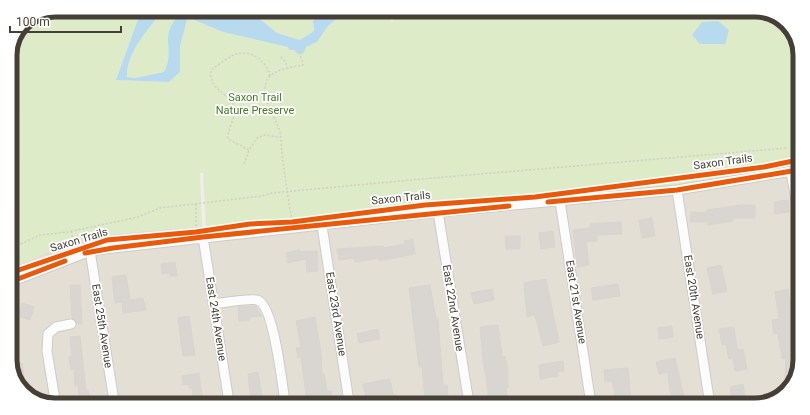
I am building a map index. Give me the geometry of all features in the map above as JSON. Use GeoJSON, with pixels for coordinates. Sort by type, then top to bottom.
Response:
{"type":"FeatureCollection","features":[{"type":"Feature","properties":{"kind":"street"},"geometry":{"type":"LineString","coordinates":[[17,279],[87,250],[201,233],[322,226],[438,212],[677,190],[793,171]]}},
{"type":"Feature","properties":{"kind":"street","name":"East 20th Avenue"},"geometry":{"type":"LineString","coordinates":[[677,190],[709,398]]}},
{"type":"Feature","properties":{"kind":"street","name":"East 21st Avenue"},"geometry":{"type":"LineString","coordinates":[[560,201],[590,398]]}},
{"type":"Feature","properties":{"kind":"street","name":"East 22nd Avenue"},"geometry":{"type":"LineString","coordinates":[[438,212],[468,398]]}},
{"type":"Feature","properties":{"kind":"street","name":"East 23rd Avenue"},"geometry":{"type":"LineString","coordinates":[[322,226],[348,398]]}},
{"type":"Feature","properties":{"kind":"street","name":"East 24th Avenue"},"geometry":{"type":"LineString","coordinates":[[201,233],[228,398]]}},
{"type":"Feature","properties":{"kind":"street","name":"East 25th Avenue"},"geometry":{"type":"LineString","coordinates":[[87,250],[113,398]]}},
{"type":"Feature","properties":{"kind":"street"},"geometry":{"type":"LineString","coordinates":[[213,304],[256,300],[265,305],[272,323],[284,398]]}},
{"type":"Feature","properties":{"kind":"street"},"geometry":{"type":"LineString","coordinates":[[55,398],[48,351],[48,334],[56,327],[71,324]]}},
{"type":"Feature","properties":{"kind":"path"},"geometry":{"type":"LineString","coordinates":[[285,223],[295,222],[286,192],[287,186],[278,124],[266,97],[267,81],[275,72],[303,65],[300,54],[303,53]]}},
{"type":"Feature","properties":{"kind":"path"},"geometry":{"type":"LineString","coordinates":[[249,150],[227,137],[236,109],[227,97],[214,87],[210,76],[211,70],[234,55],[249,54],[258,57],[268,68],[270,76]]}},
{"type":"Feature","properties":{"kind":"path"},"geometry":{"type":"LineString","coordinates":[[281,57],[285,61],[288,69]]}},
{"type":"Feature","properties":{"kind":"path"},"geometry":{"type":"LineString","coordinates":[[244,164],[249,150],[254,146],[257,138],[265,135],[280,137]]}},
{"type":"Feature","properties":{"kind":"path"},"geometry":{"type":"LineString","coordinates":[[17,246],[40,235],[71,231],[138,217],[160,208],[286,192],[787,148]]}},
{"type":"Feature","properties":{"kind":"path"},"geometry":{"type":"LineString","coordinates":[[189,232],[201,233],[196,204]]}},
{"type":"Feature","properties":{"kind":"path"},"geometry":{"type":"LineString","coordinates":[[71,231],[77,250]]}},
{"type":"Feature","properties":{"kind":"shaded area"},"geometry":{"type":"Polygon","coordinates":[[[793,171],[793,365],[787,381],[780,389],[767,396],[755,398],[45,397],[30,389],[23,381],[19,372],[17,362],[17,279],[90,251],[793,171]]]}},
{"type":"Feature","properties":{"kind":"shaded area"},"geometry":{"type":"Polygon","coordinates":[[[202,226],[203,233],[112,244],[17,276],[17,265],[76,240],[119,233],[202,226]]]}},
{"type":"Feature","properties":{"kind":"green space","name":"Saxon Trail Nature Preserve"},"geometry":{"type":"Polygon","coordinates":[[[50,17],[139,17],[116,80],[169,82],[180,72],[180,46],[187,20],[192,19],[223,32],[288,47],[306,47],[317,42],[328,26],[339,17],[391,17],[392,24],[393,17],[755,17],[767,19],[776,23],[787,34],[791,43],[793,53],[793,171],[677,190],[322,226],[312,220],[206,231],[203,172],[200,173],[202,226],[120,233],[76,240],[17,265],[18,45],[21,38],[30,26],[50,17]]]}},
{"type":"Feature","properties":{"kind":"green space"},"geometry":{"type":"Polygon","coordinates":[[[158,17],[178,17],[170,28],[168,35],[169,56],[164,72],[135,78],[127,77],[128,68],[134,50],[158,17]]]}},
{"type":"Feature","properties":{"kind":"green space"},"geometry":{"type":"Polygon","coordinates":[[[257,17],[314,17],[313,21],[314,31],[300,40],[277,33],[257,17]]]}},
{"type":"Feature","properties":{"kind":"water"},"geometry":{"type":"Polygon","coordinates":[[[139,17],[158,17],[139,41],[134,50],[130,59],[127,77],[135,78],[164,72],[169,56],[168,35],[170,27],[178,17],[257,17],[277,33],[300,40],[314,31],[313,21],[314,17],[339,17],[328,26],[317,42],[306,47],[304,53],[298,54],[294,50],[289,50],[288,47],[223,32],[192,19],[187,20],[180,46],[180,72],[169,82],[116,80],[139,17]]]}},
{"type":"Feature","properties":{"kind":"water"},"geometry":{"type":"Polygon","coordinates":[[[718,21],[729,30],[725,44],[700,44],[692,35],[702,22],[718,21]]]}},
{"type":"Feature","properties":{"kind":"building"},"geometry":{"type":"Polygon","coordinates":[[[788,200],[789,212],[775,214],[774,202],[788,200]]]}},
{"type":"Feature","properties":{"kind":"building"},"geometry":{"type":"Polygon","coordinates":[[[742,205],[755,205],[755,218],[732,218],[733,221],[708,225],[708,222],[690,222],[691,212],[707,213],[707,210],[742,205]]]}},
{"type":"Feature","properties":{"kind":"building"},"geometry":{"type":"Polygon","coordinates":[[[652,218],[655,236],[642,238],[639,220],[652,218]]]}},
{"type":"Feature","properties":{"kind":"building"},"geometry":{"type":"Polygon","coordinates":[[[621,222],[622,234],[597,235],[597,241],[586,242],[589,265],[577,267],[573,230],[590,228],[590,224],[621,222]]]}},
{"type":"Feature","properties":{"kind":"building"},"geometry":{"type":"Polygon","coordinates":[[[553,231],[555,247],[541,249],[539,233],[553,231]]]}},
{"type":"Feature","properties":{"kind":"building"},"geometry":{"type":"Polygon","coordinates":[[[505,236],[520,236],[520,249],[506,249],[505,236]]]}},
{"type":"Feature","properties":{"kind":"building"},"geometry":{"type":"Polygon","coordinates":[[[413,239],[415,254],[379,261],[379,258],[355,262],[354,258],[339,260],[337,249],[383,246],[384,248],[405,244],[404,241],[413,239]]]}},
{"type":"Feature","properties":{"kind":"building"},"geometry":{"type":"Polygon","coordinates":[[[300,250],[300,252],[317,251],[318,271],[307,272],[306,259],[288,263],[286,253],[300,250]]]}},
{"type":"Feature","properties":{"kind":"building"},"geometry":{"type":"Polygon","coordinates":[[[175,262],[177,276],[170,276],[170,273],[162,274],[161,264],[175,262]]]}},
{"type":"Feature","properties":{"kind":"building"},"geometry":{"type":"Polygon","coordinates":[[[721,265],[727,291],[713,294],[707,268],[721,265]]]}},
{"type":"Feature","properties":{"kind":"building"},"geometry":{"type":"Polygon","coordinates":[[[126,275],[130,300],[143,298],[146,310],[123,313],[122,302],[115,303],[112,277],[126,275]]]}},
{"type":"Feature","properties":{"kind":"building"},"geometry":{"type":"Polygon","coordinates":[[[546,279],[559,342],[543,346],[535,315],[527,317],[524,283],[546,279]]]}},
{"type":"Feature","properties":{"kind":"building"},"geometry":{"type":"Polygon","coordinates":[[[618,284],[620,296],[593,300],[591,288],[618,284]]]}},
{"type":"Feature","properties":{"kind":"building"},"geometry":{"type":"Polygon","coordinates":[[[70,285],[80,285],[82,324],[77,324],[72,318],[70,285]]]}},
{"type":"Feature","properties":{"kind":"building"},"geometry":{"type":"Polygon","coordinates":[[[430,285],[436,319],[438,319],[443,386],[447,385],[448,398],[425,398],[422,367],[419,367],[409,288],[430,285]]]}},
{"type":"Feature","properties":{"kind":"building"},"geometry":{"type":"Polygon","coordinates":[[[492,289],[494,300],[474,304],[471,293],[492,289]]]}},
{"type":"Feature","properties":{"kind":"building"},"geometry":{"type":"Polygon","coordinates":[[[788,289],[793,318],[793,365],[789,377],[785,377],[786,358],[782,359],[778,333],[774,334],[772,320],[779,319],[775,292],[788,289]]]}},
{"type":"Feature","properties":{"kind":"building"},"geometry":{"type":"Polygon","coordinates":[[[22,303],[34,307],[30,320],[17,316],[17,311],[20,311],[22,303]]]}},
{"type":"Feature","properties":{"kind":"building"},"geometry":{"type":"Polygon","coordinates":[[[255,306],[262,316],[250,317],[250,320],[239,321],[238,307],[255,306]]]}},
{"type":"Feature","properties":{"kind":"building"},"geometry":{"type":"Polygon","coordinates":[[[189,316],[195,355],[183,356],[178,318],[189,316]]]}},
{"type":"Feature","properties":{"kind":"building"},"geometry":{"type":"Polygon","coordinates":[[[315,317],[321,353],[322,374],[324,374],[327,391],[331,391],[332,398],[306,398],[301,357],[298,358],[296,348],[301,347],[296,321],[315,317]]]}},
{"type":"Feature","properties":{"kind":"building"},"geometry":{"type":"Polygon","coordinates":[[[498,325],[502,357],[505,356],[508,370],[508,388],[506,388],[507,398],[488,398],[480,327],[498,325]]]}},
{"type":"Feature","properties":{"kind":"building"},"geometry":{"type":"Polygon","coordinates":[[[672,326],[673,337],[659,339],[658,328],[672,326]]]}},
{"type":"Feature","properties":{"kind":"building"},"geometry":{"type":"Polygon","coordinates":[[[734,327],[737,350],[743,349],[747,369],[735,371],[733,358],[729,359],[726,344],[722,345],[719,329],[734,327]]]}},
{"type":"Feature","properties":{"kind":"building"},"geometry":{"type":"Polygon","coordinates":[[[378,329],[380,339],[359,343],[357,334],[378,329]]]}},
{"type":"Feature","properties":{"kind":"building"},"geometry":{"type":"Polygon","coordinates":[[[80,336],[86,391],[88,390],[90,398],[80,398],[78,386],[75,386],[74,369],[71,370],[69,357],[72,356],[70,337],[80,336]]]}},
{"type":"Feature","properties":{"kind":"building"},"geometry":{"type":"Polygon","coordinates":[[[675,358],[684,398],[672,398],[668,372],[659,374],[656,362],[675,358]]]}},
{"type":"Feature","properties":{"kind":"building"},"geometry":{"type":"Polygon","coordinates":[[[563,361],[564,371],[557,372],[558,376],[540,379],[539,365],[563,361]]]}},
{"type":"Feature","properties":{"kind":"building"},"geometry":{"type":"Polygon","coordinates":[[[17,363],[22,363],[25,384],[19,372],[17,363]]]}},
{"type":"Feature","properties":{"kind":"building"},"geometry":{"type":"Polygon","coordinates":[[[628,368],[630,398],[616,398],[612,381],[605,382],[604,370],[628,368]]]}},
{"type":"Feature","properties":{"kind":"building"},"geometry":{"type":"Polygon","coordinates":[[[258,372],[262,398],[251,398],[248,374],[258,372]]]}},
{"type":"Feature","properties":{"kind":"building"},"geometry":{"type":"Polygon","coordinates":[[[199,373],[203,398],[194,398],[192,388],[189,388],[189,384],[183,385],[182,376],[199,373]]]}},
{"type":"Feature","properties":{"kind":"building"},"geometry":{"type":"Polygon","coordinates":[[[390,379],[393,395],[396,395],[396,398],[366,398],[363,384],[390,379]]]}},
{"type":"Feature","properties":{"kind":"building"},"geometry":{"type":"Polygon","coordinates":[[[29,383],[31,389],[25,384],[29,383]]]}},
{"type":"Feature","properties":{"kind":"building"},"geometry":{"type":"Polygon","coordinates":[[[743,384],[745,398],[732,398],[730,387],[743,384]]]}},
{"type":"Feature","properties":{"kind":"cycle path","name":"Saxon Trails"},"geometry":{"type":"LineString","coordinates":[[17,271],[107,240],[196,232],[250,224],[292,222],[425,205],[535,197],[764,167],[793,161]]}},
{"type":"Feature","properties":{"kind":"cycle path"},"geometry":{"type":"LineString","coordinates":[[548,202],[677,190],[793,171]]}},
{"type":"Feature","properties":{"kind":"cycle path","name":"Saxon Trails"},"geometry":{"type":"LineString","coordinates":[[85,253],[203,237],[509,206]]}},
{"type":"Feature","properties":{"kind":"cycle path"},"geometry":{"type":"LineString","coordinates":[[17,279],[65,261]]}}]}
